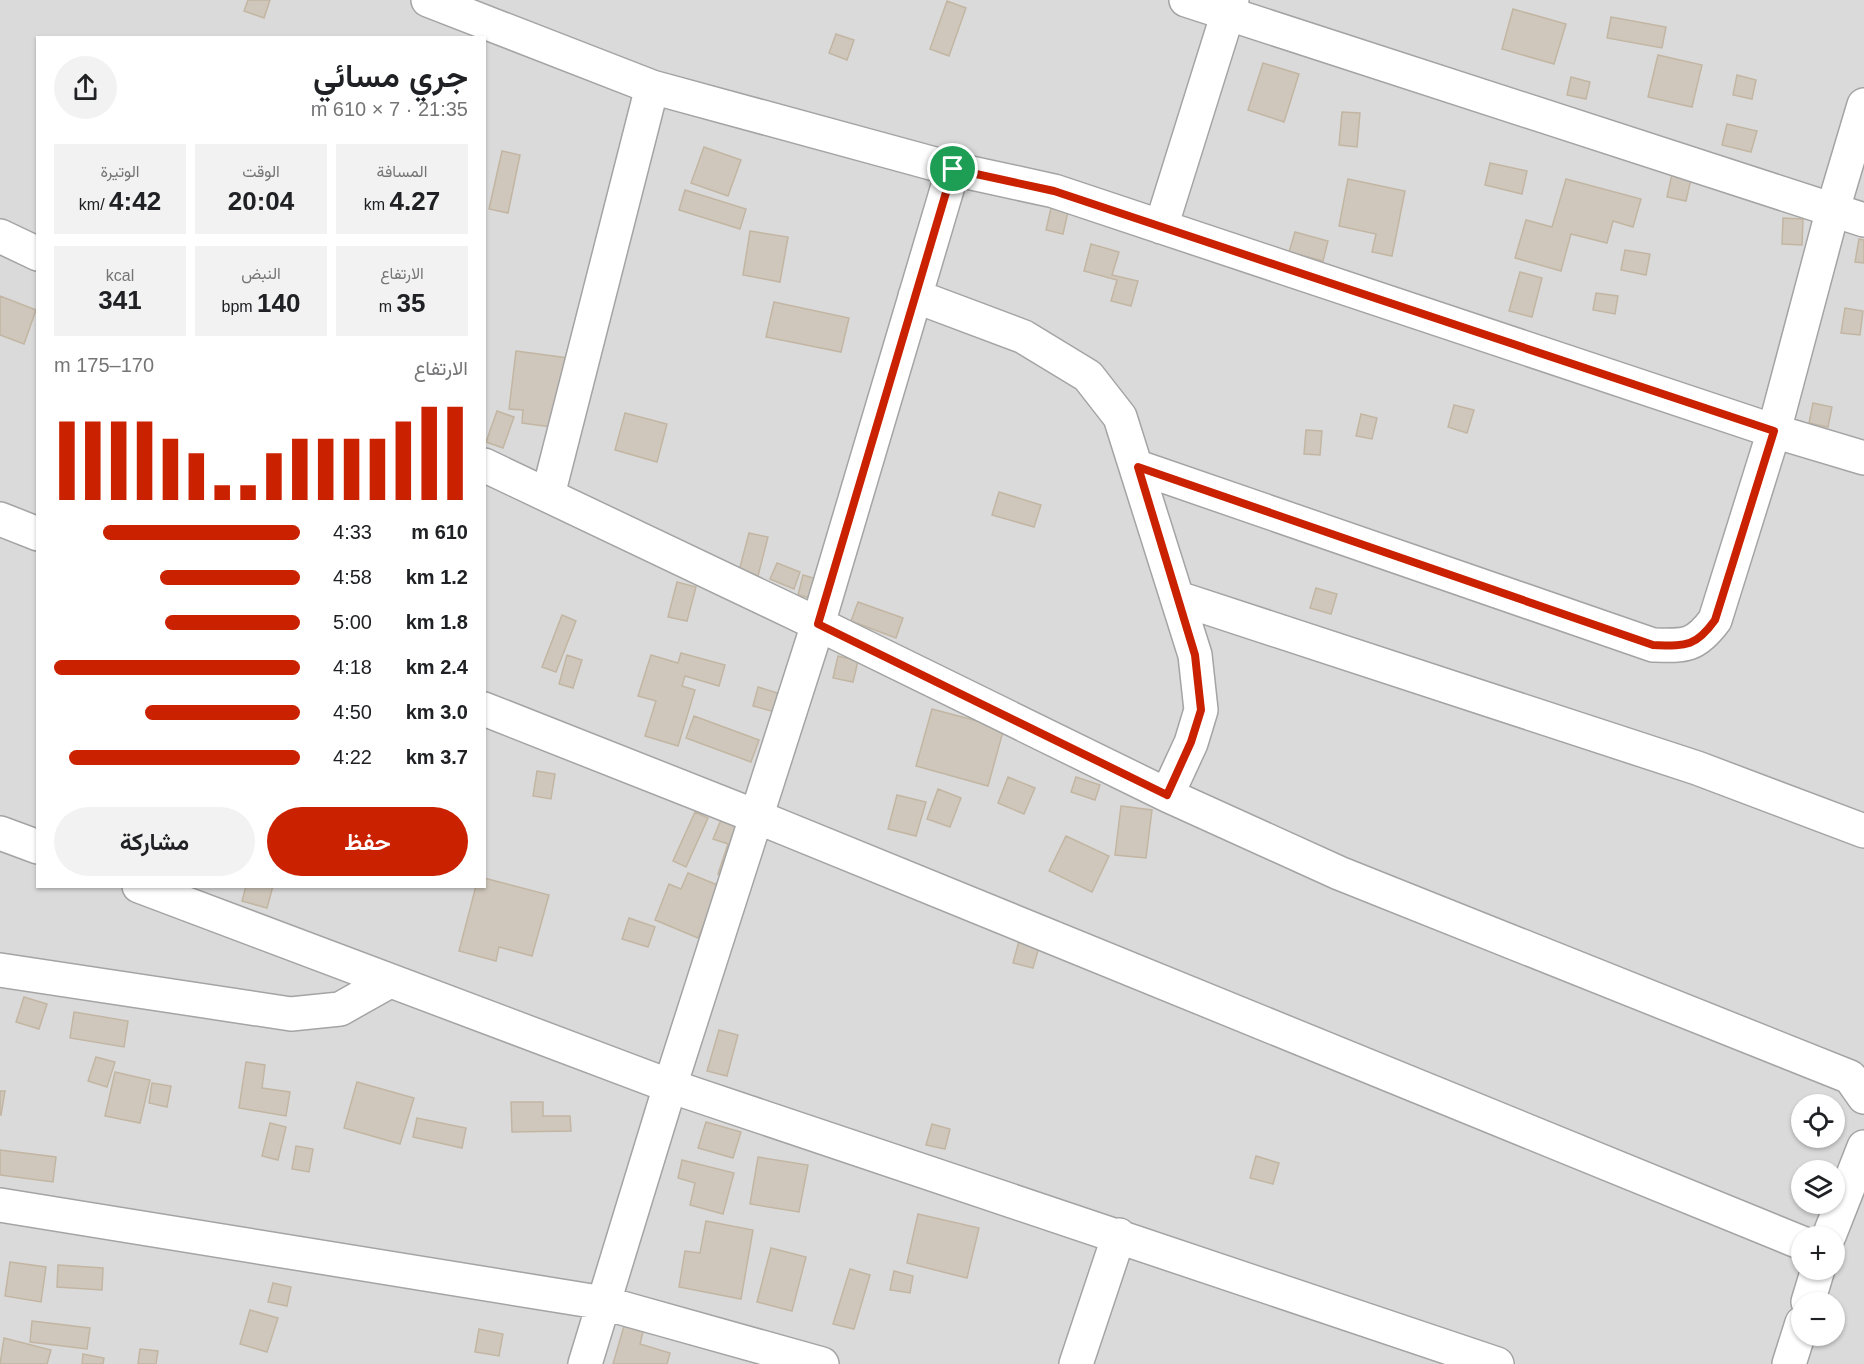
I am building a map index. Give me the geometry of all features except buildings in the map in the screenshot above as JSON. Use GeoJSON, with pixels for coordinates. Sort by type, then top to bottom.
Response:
{"type":"FeatureCollection","features":[{"type":"Feature","properties":{"kind":"street"},"geometry":{"type":"LineString","coordinates":[[428,0],[465,6],[652,87],[953,169],[1054,191],[1774,431],[1864,458]]}},
{"type":"Feature","properties":{"kind":"street"},"geometry":{"type":"LineString","coordinates":[[1186,0],[1230,8],[1864,220]]}},
{"type":"Feature","properties":{"kind":"street"},"geometry":{"type":"LineString","coordinates":[[1161,227],[1230,8]]}},
{"type":"Feature","properties":{"kind":"street"},"geometry":{"type":"LineString","coordinates":[[548,495],[652,87]]}},
{"type":"Feature","properties":{"kind":"street"},"geometry":{"type":"LineString","coordinates":[[1138,467],[1653,645],[1685,646],[1703,637],[1715,620],[1774,431],[1833,209],[1864,105]]}},
{"type":"Feature","properties":{"kind":"street"},"geometry":{"type":"LineString","coordinates":[[585,1364],[755,816],[818,624],[953,169]]}},
{"type":"Feature","properties":{"kind":"street"},"geometry":{"type":"LineString","coordinates":[[0,236],[36,253]]}},
{"type":"Feature","properties":{"kind":"street"},"geometry":{"type":"LineString","coordinates":[[915,296],[1024,337],[1088,376],[1120,417],[1138,467],[1195,655],[1201,710],[1191,742],[1167,795]]}},
{"type":"Feature","properties":{"kind":"street"},"geometry":{"type":"LineString","coordinates":[[486,466],[818,624],[1167,795],[1338,873],[1850,1077],[1864,1097]]}},
{"type":"Feature","properties":{"kind":"street"},"geometry":{"type":"LineString","coordinates":[[0,519],[36,533]]}},
{"type":"Feature","properties":{"kind":"street"},"geometry":{"type":"LineString","coordinates":[[1178,598],[1697,768],[1864,831]]}},
{"type":"Feature","properties":{"kind":"street"},"geometry":{"type":"LineString","coordinates":[[486,710],[755,816],[1791,1239]]}},
{"type":"Feature","properties":{"kind":"street"},"geometry":{"type":"LineString","coordinates":[[0,833],[36,846]]}},
{"type":"Feature","properties":{"kind":"street"},"geometry":{"type":"LineString","coordinates":[[144,888],[388,982],[670,1086],[1119,1235],[1497,1364]]}},
{"type":"Feature","properties":{"kind":"street"},"geometry":{"type":"LineString","coordinates":[[0,970],[291,1014],[340,1009],[388,982]]}},
{"type":"Feature","properties":{"kind":"street"},"geometry":{"type":"LineString","coordinates":[[1833,1226],[1864,1147]]}},
{"type":"Feature","properties":{"kind":"street"},"geometry":{"type":"LineString","coordinates":[[0,1205],[604,1303],[822,1364]]}},
{"type":"Feature","properties":{"kind":"street"},"geometry":{"type":"LineString","coordinates":[[1076,1364],[1119,1235]]}},
{"type":"Feature","properties":{"kind":"street"},"geometry":{"type":"LineString","coordinates":[[1789,1364],[1795,1346]]}},
{"type":"Feature","properties":{"kind":"shaded area"},"geometry":{"type":"Polygon","coordinates":[[[0,0],[1864,0],[1864,1364],[0,1364],[0,0]]]}},
{"type":"Feature","properties":{"kind":"route"},"geometry":{"type":"LineString","coordinates":[[953,169],[1054,191],[1120,212],[1774,431],[1715,620],[1703,637],[1685,646],[1653,645],[1138,467],[1195,655],[1201,710],[1191,742],[1167,795],[818,624],[953,169]]}}]}
